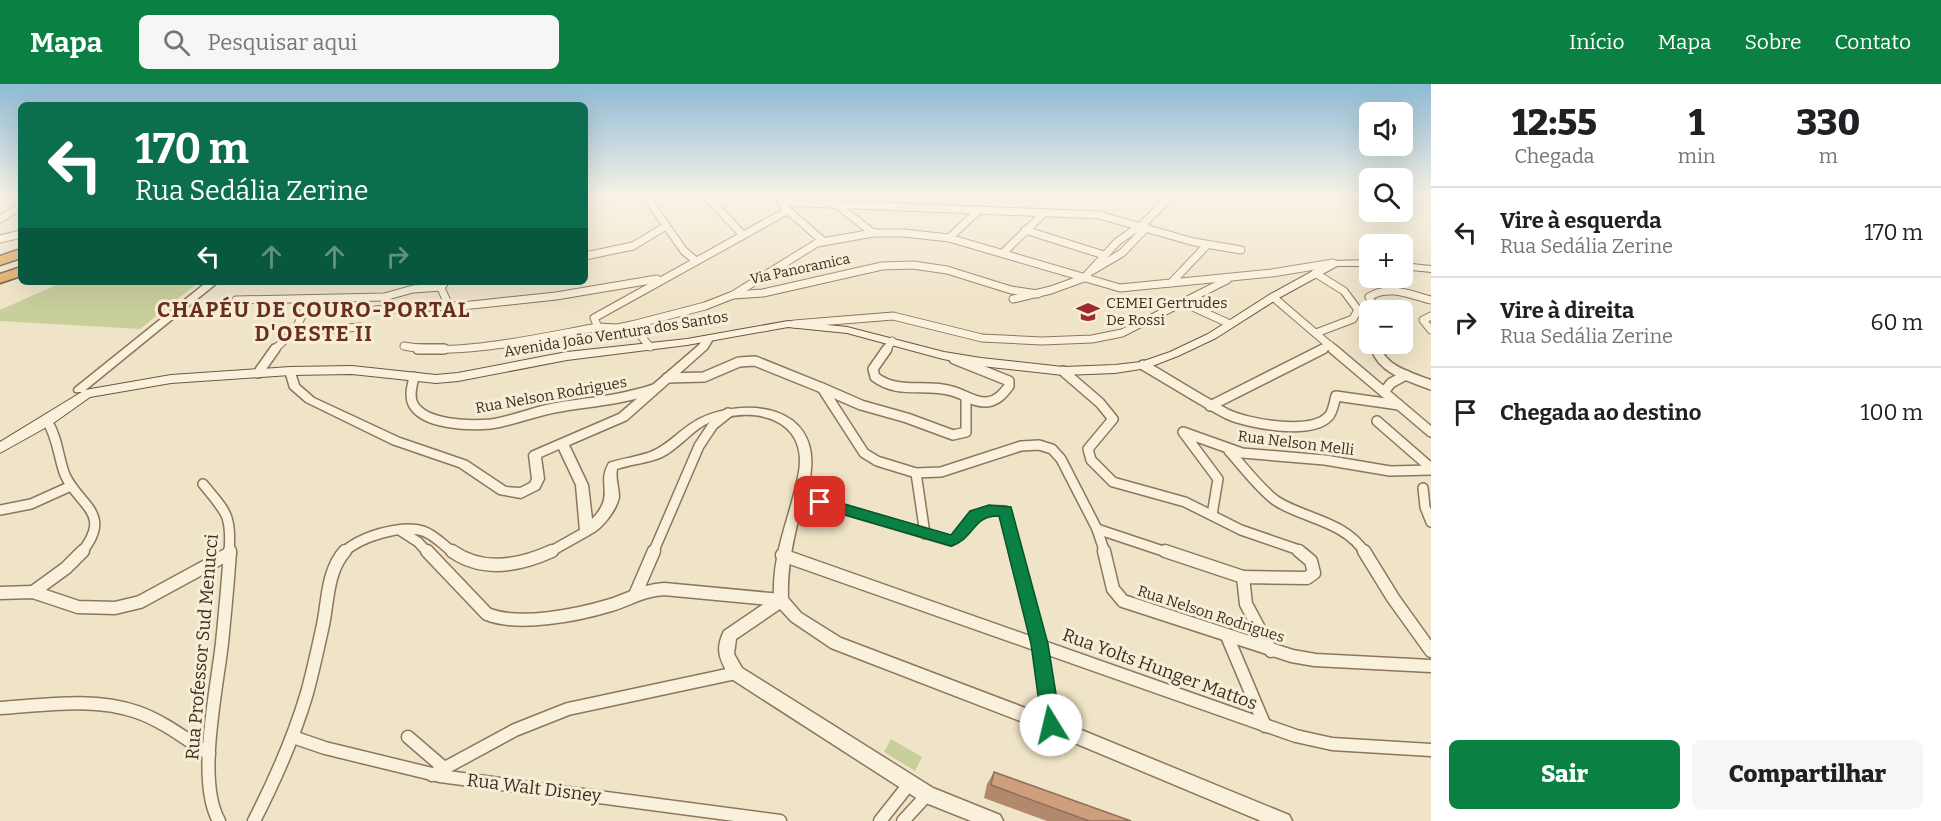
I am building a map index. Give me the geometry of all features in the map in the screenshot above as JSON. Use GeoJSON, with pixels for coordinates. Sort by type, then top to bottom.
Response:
{"type":"FeatureCollection","features":[{"type":"Feature","properties":{"kind":"highway"},"geometry":{"type":"LineString","coordinates":[[0,261],[18,254]]}},
{"type":"Feature","properties":{"kind":"highway"},"geometry":{"type":"LineString","coordinates":[[0,279],[18,272]]}},
{"type":"Feature","properties":{"kind":"main road","name":"Avenida João Ventura dos Santos"},"geometry":{"type":"LineString","coordinates":[[84,392],[171,379],[290,371],[352,370],[436,379],[458,377],[567,356],[708,339],[772,325],[794,324],[847,330],[944,355],[1015,366],[1063,371],[1143,366],[1174,354],[1230,324],[1335,263],[1359,263]]}},
{"type":"Feature","properties":{"kind":"main road"},"geometry":{"type":"LineString","coordinates":[[1413,267],[1431,269]]}},
{"type":"Feature","properties":{"kind":"main road"},"geometry":{"type":"LineString","coordinates":[[0,446],[47,421],[84,392]]}},
{"type":"Feature","properties":{"kind":"main road"},"geometry":{"type":"LineString","coordinates":[[0,446],[84,392]]}},
{"type":"Feature","properties":{"kind":"street"},"geometry":{"type":"LineString","coordinates":[[588,255],[633,246],[657,231]]}},
{"type":"Feature","properties":{"kind":"street"},"geometry":{"type":"LineString","coordinates":[[670,231],[684,251],[696,261]]}},
{"type":"Feature","properties":{"kind":"street"},"geometry":{"type":"LineString","coordinates":[[740,231],[744,235]]}},
{"type":"Feature","properties":{"kind":"street"},"geometry":{"type":"LineString","coordinates":[[598,327],[594,321],[597,314],[750,231]]}},
{"type":"Feature","properties":{"kind":"street"},"geometry":{"type":"LineString","coordinates":[[811,231],[823,241]]}},
{"type":"Feature","properties":{"kind":"street"},"geometry":{"type":"LineString","coordinates":[[950,238],[957,231]]}},
{"type":"Feature","properties":{"kind":"street"},"geometry":{"type":"LineString","coordinates":[[1004,252],[1024,231]]}},
{"type":"Feature","properties":{"kind":"street"},"geometry":{"type":"LineString","coordinates":[[1029,231],[1104,255]]}},
{"type":"Feature","properties":{"kind":"street"},"geometry":{"type":"LineString","coordinates":[[1013,299],[1038,294],[1084,278],[1104,255],[1135,231]]}},
{"type":"Feature","properties":{"kind":"street"},"geometry":{"type":"LineString","coordinates":[[1091,271],[1116,257],[1137,231]]}},
{"type":"Feature","properties":{"kind":"street"},"geometry":{"type":"LineString","coordinates":[[1160,231],[1207,245],[1241,250]]}},
{"type":"Feature","properties":{"kind":"street"},"geometry":{"type":"LineString","coordinates":[[733,295],[823,241],[873,233],[904,233],[950,238],[1004,252],[1120,288],[1299,270],[1335,263]]}},
{"type":"Feature","properties":{"kind":"street"},"geometry":{"type":"LineString","coordinates":[[0,239],[18,235]]}},
{"type":"Feature","properties":{"kind":"street"},"geometry":{"type":"LineString","coordinates":[[1171,283],[1207,245]]}},
{"type":"Feature","properties":{"kind":"street","name":"Via Panoramica"},"geometry":{"type":"LineString","coordinates":[[404,346],[413,349],[454,348],[598,327],[617,328],[715,304],[733,295],[763,293],[870,267],[892,265],[947,270],[1011,290],[1038,294]]}},
{"type":"Feature","properties":{"kind":"street"},"geometry":{"type":"LineString","coordinates":[[1315,273],[1344,291],[1358,310],[1353,318],[1316,333]]}},
{"type":"Feature","properties":{"kind":"street"},"geometry":{"type":"LineString","coordinates":[[375,310],[556,296],[668,276]]}},
{"type":"Feature","properties":{"kind":"street"},"geometry":{"type":"LineString","coordinates":[[794,324],[899,316],[982,338],[1065,341],[1113,336],[1184,303],[1232,277]]}},
{"type":"Feature","properties":{"kind":"street"},"geometry":{"type":"LineString","coordinates":[[84,392],[130,348],[209,285]]}},
{"type":"Feature","properties":{"kind":"street"},"geometry":{"type":"LineString","coordinates":[[236,300],[384,297],[437,285]]}},
{"type":"Feature","properties":{"kind":"street"},"geometry":{"type":"LineString","coordinates":[[443,285],[449,306]]}},
{"type":"Feature","properties":{"kind":"street"},"geometry":{"type":"LineString","coordinates":[[1371,300],[1369,297],[1376,292],[1391,292],[1431,300]]}},
{"type":"Feature","properties":{"kind":"street"},"geometry":{"type":"LineString","coordinates":[[1273,297],[1431,432]]}},
{"type":"Feature","properties":{"kind":"street"},"geometry":{"type":"LineString","coordinates":[[258,373],[275,349],[293,332],[309,299]]}},
{"type":"Feature","properties":{"kind":"street"},"geometry":{"type":"LineString","coordinates":[[1184,303],[1230,324]]}},
{"type":"Feature","properties":{"kind":"street"},"geometry":{"type":"LineString","coordinates":[[1431,316],[1423,320],[1431,330]]}},
{"type":"Feature","properties":{"kind":"street"},"geometry":{"type":"LineString","coordinates":[[847,330],[854,318]]}},
{"type":"Feature","properties":{"kind":"street"},"geometry":{"type":"LineString","coordinates":[[632,325],[650,347]]}},
{"type":"Feature","properties":{"kind":"street"},"geometry":{"type":"LineString","coordinates":[[293,332],[360,327]]}},
{"type":"Feature","properties":{"kind":"street"},"geometry":{"type":"LineString","coordinates":[[290,371],[294,386],[310,400],[396,441],[464,464],[503,490],[512,493],[530,490],[536,486],[535,455],[623,417],[703,347],[708,339]]}},
{"type":"Feature","properties":{"kind":"street"},"geometry":{"type":"LineString","coordinates":[[892,341],[873,369],[879,381],[897,387],[946,390],[979,401],[992,401],[1003,395],[1010,383],[1000,376],[944,355]]}},
{"type":"Feature","properties":{"kind":"street"},"geometry":{"type":"LineString","coordinates":[[1210,406],[1330,345]]}},
{"type":"Feature","properties":{"kind":"street"},"geometry":{"type":"LineString","coordinates":[[1378,354],[1384,362],[1406,375],[1431,385]]}},
{"type":"Feature","properties":{"kind":"street"},"geometry":{"type":"LineString","coordinates":[[667,378],[704,377],[739,362],[751,360],[861,405],[953,435],[966,432],[966,397]]}},
{"type":"Feature","properties":{"kind":"street"},"geometry":{"type":"LineString","coordinates":[[1143,366],[1210,406],[1244,420],[1300,428],[1316,426],[1330,416],[1336,396],[1399,405]]}},
{"type":"Feature","properties":{"kind":"street"},"geometry":{"type":"LineString","coordinates":[[1063,371],[1100,403],[1113,419],[1088,448],[1091,460],[1107,478],[1120,486],[1185,502],[1241,530],[1300,552],[1311,561],[1314,573],[1307,578],[1243,577],[1097,529]]}},
{"type":"Feature","properties":{"kind":"street"},"geometry":{"type":"LineString","coordinates":[[1384,392],[1391,383],[1406,375]]}},
{"type":"Feature","properties":{"kind":"street","name":"Rua Nelson Rodrigues"},"geometry":{"type":"LineString","coordinates":[[414,377],[411,390],[412,402],[417,410],[437,420],[474,425],[490,424],[553,408],[632,396],[655,388]]}},
{"type":"Feature","properties":{"kind":"street","name":"Rua Nelson Rodrigues"},"geometry":{"type":"LineString","coordinates":[[822,388],[864,453],[877,461],[916,472],[941,472],[1021,446],[1044,446],[1052,449],[1061,459],[1097,529],[1108,562],[1113,589],[1123,601],[1271,651],[1315,660],[1431,666]]}},
{"type":"Feature","properties":{"kind":"street"},"geometry":{"type":"LineString","coordinates":[[636,595],[699,446],[713,425],[728,413]]}},
{"type":"Feature","properties":{"kind":"street"},"geometry":{"type":"LineString","coordinates":[[254,821],[293,737],[317,652],[337,563],[342,553],[363,539],[418,529],[432,534],[454,554],[468,561],[485,565],[504,565],[547,555],[587,531],[610,505],[613,496],[609,476],[613,466],[658,453],[696,425],[728,413],[778,416],[795,427],[806,444],[808,452],[799,496],[782,555],[781,600],[796,617],[836,643],[1051,725],[1283,821]]}},
{"type":"Feature","properties":{"kind":"street"},"geometry":{"type":"LineString","coordinates":[[33,592],[67,567],[92,539],[95,527],[92,511],[71,486],[62,468],[55,434],[47,421]]}},
{"type":"Feature","properties":{"kind":"street"},"geometry":{"type":"LineString","coordinates":[[1377,421],[1431,469]]}},
{"type":"Feature","properties":{"kind":"street","name":"Rua Nelson Melli"},"geometry":{"type":"LineString","coordinates":[[1212,515],[1218,479],[1184,432],[1227,449],[1250,454],[1325,460],[1390,471],[1431,469]]}},
{"type":"Feature","properties":{"kind":"street"},"geometry":{"type":"LineString","coordinates":[[562,444],[582,485],[587,531]]}},
{"type":"Feature","properties":{"kind":"street"},"geometry":{"type":"LineString","coordinates":[[1227,449],[1276,501],[1342,530],[1359,545],[1431,651]]}},
{"type":"Feature","properties":{"kind":"street"},"geometry":{"type":"LineString","coordinates":[[916,472],[924,534]]}},
{"type":"Feature","properties":{"kind":"street","name":"Rua Professor Sud Menucci"},"geometry":{"type":"LineString","coordinates":[[203,484],[224,510],[231,528],[209,754],[209,788],[219,821]]}},
{"type":"Feature","properties":{"kind":"street"},"geometry":{"type":"LineString","coordinates":[[0,510],[31,504],[71,486]]}},
{"type":"Feature","properties":{"kind":"street"},"geometry":{"type":"LineString","coordinates":[[1423,488],[1425,507],[1431,522]]}},
{"type":"Feature","properties":{"kind":"street"},"geometry":{"type":"LineString","coordinates":[[799,496],[924,534],[953,540],[958,538],[975,515],[989,510],[1005,511],[1039,644],[1051,725]]}},
{"type":"Feature","properties":{"kind":"street"},"geometry":{"type":"LineString","coordinates":[[401,531],[418,542],[487,614],[499,619],[517,620],[591,610],[646,590],[664,588],[781,600]]}},
{"type":"Feature","properties":{"kind":"street"},"geometry":{"type":"LineString","coordinates":[[0,593],[33,592],[78,608],[130,605],[230,553]]}},
{"type":"Feature","properties":{"kind":"street","name":"Rua Yolts Hunger Mattos"},"geometry":{"type":"LineString","coordinates":[[782,555],[1039,644],[1265,726],[1314,741],[1431,750]]}},
{"type":"Feature","properties":{"kind":"street"},"geometry":{"type":"LineString","coordinates":[[1243,577],[1246,604],[1271,651]]}},
{"type":"Feature","properties":{"kind":"street"},"geometry":{"type":"LineString","coordinates":[[781,600],[729,636],[726,656],[736,673],[927,795],[994,821]]}},
{"type":"Feature","properties":{"kind":"street"},"geometry":{"type":"LineString","coordinates":[[1227,636],[1265,726]]}},
{"type":"Feature","properties":{"kind":"street"},"geometry":{"type":"LineString","coordinates":[[408,737],[438,772],[496,737],[568,709],[736,673]]}},
{"type":"Feature","properties":{"kind":"street"},"geometry":{"type":"LineString","coordinates":[[0,708],[79,704],[139,712],[209,754]]}},
{"type":"Feature","properties":{"kind":"street","name":"Rua Walt Disney"},"geometry":{"type":"LineString","coordinates":[[293,737],[326,748],[438,772],[780,821]]}},
{"type":"Feature","properties":{"kind":"street"},"geometry":{"type":"LineString","coordinates":[[880,821],[910,783]]}},
{"type":"Feature","properties":{"kind":"street"},"geometry":{"type":"LineString","coordinates":[[903,821],[927,795]]}},
{"type":"Feature","properties":{"kind":"green space"},"geometry":{"type":"Polygon","coordinates":[[[56,285],[195,285],[140,329],[0,321],[0,310],[56,285]]]}},
{"type":"Feature","properties":{"kind":"green space"},"geometry":{"type":"Polygon","coordinates":[[[891,739],[922,757],[915,771],[884,752],[891,739]]]}},
{"type":"Feature","properties":{"kind":"building"},"geometry":{"type":"Polygon","coordinates":[[[994,772],[1131,821],[1089,821],[991,785],[994,772]]]}},
{"type":"Feature","properties":{"kind":"place","name":"CEMEI Gertrudes De Rossi"},"geometry":{"type":"Point","coordinates":[1088,312]}},
{"type":"Feature","properties":{"kind":"district","name":"CHAPÉU DE COURO-PORTAL D'OESTE II"},"geometry":{"type":"Point","coordinates":[314,322]}},
{"type":"Feature","properties":{"kind":"route"},"geometry":{"type":"LineString","coordinates":[[820,502],[951,541],[958,538],[975,515],[996,509],[1005,511],[1039,644],[1051,725]]}}]}
